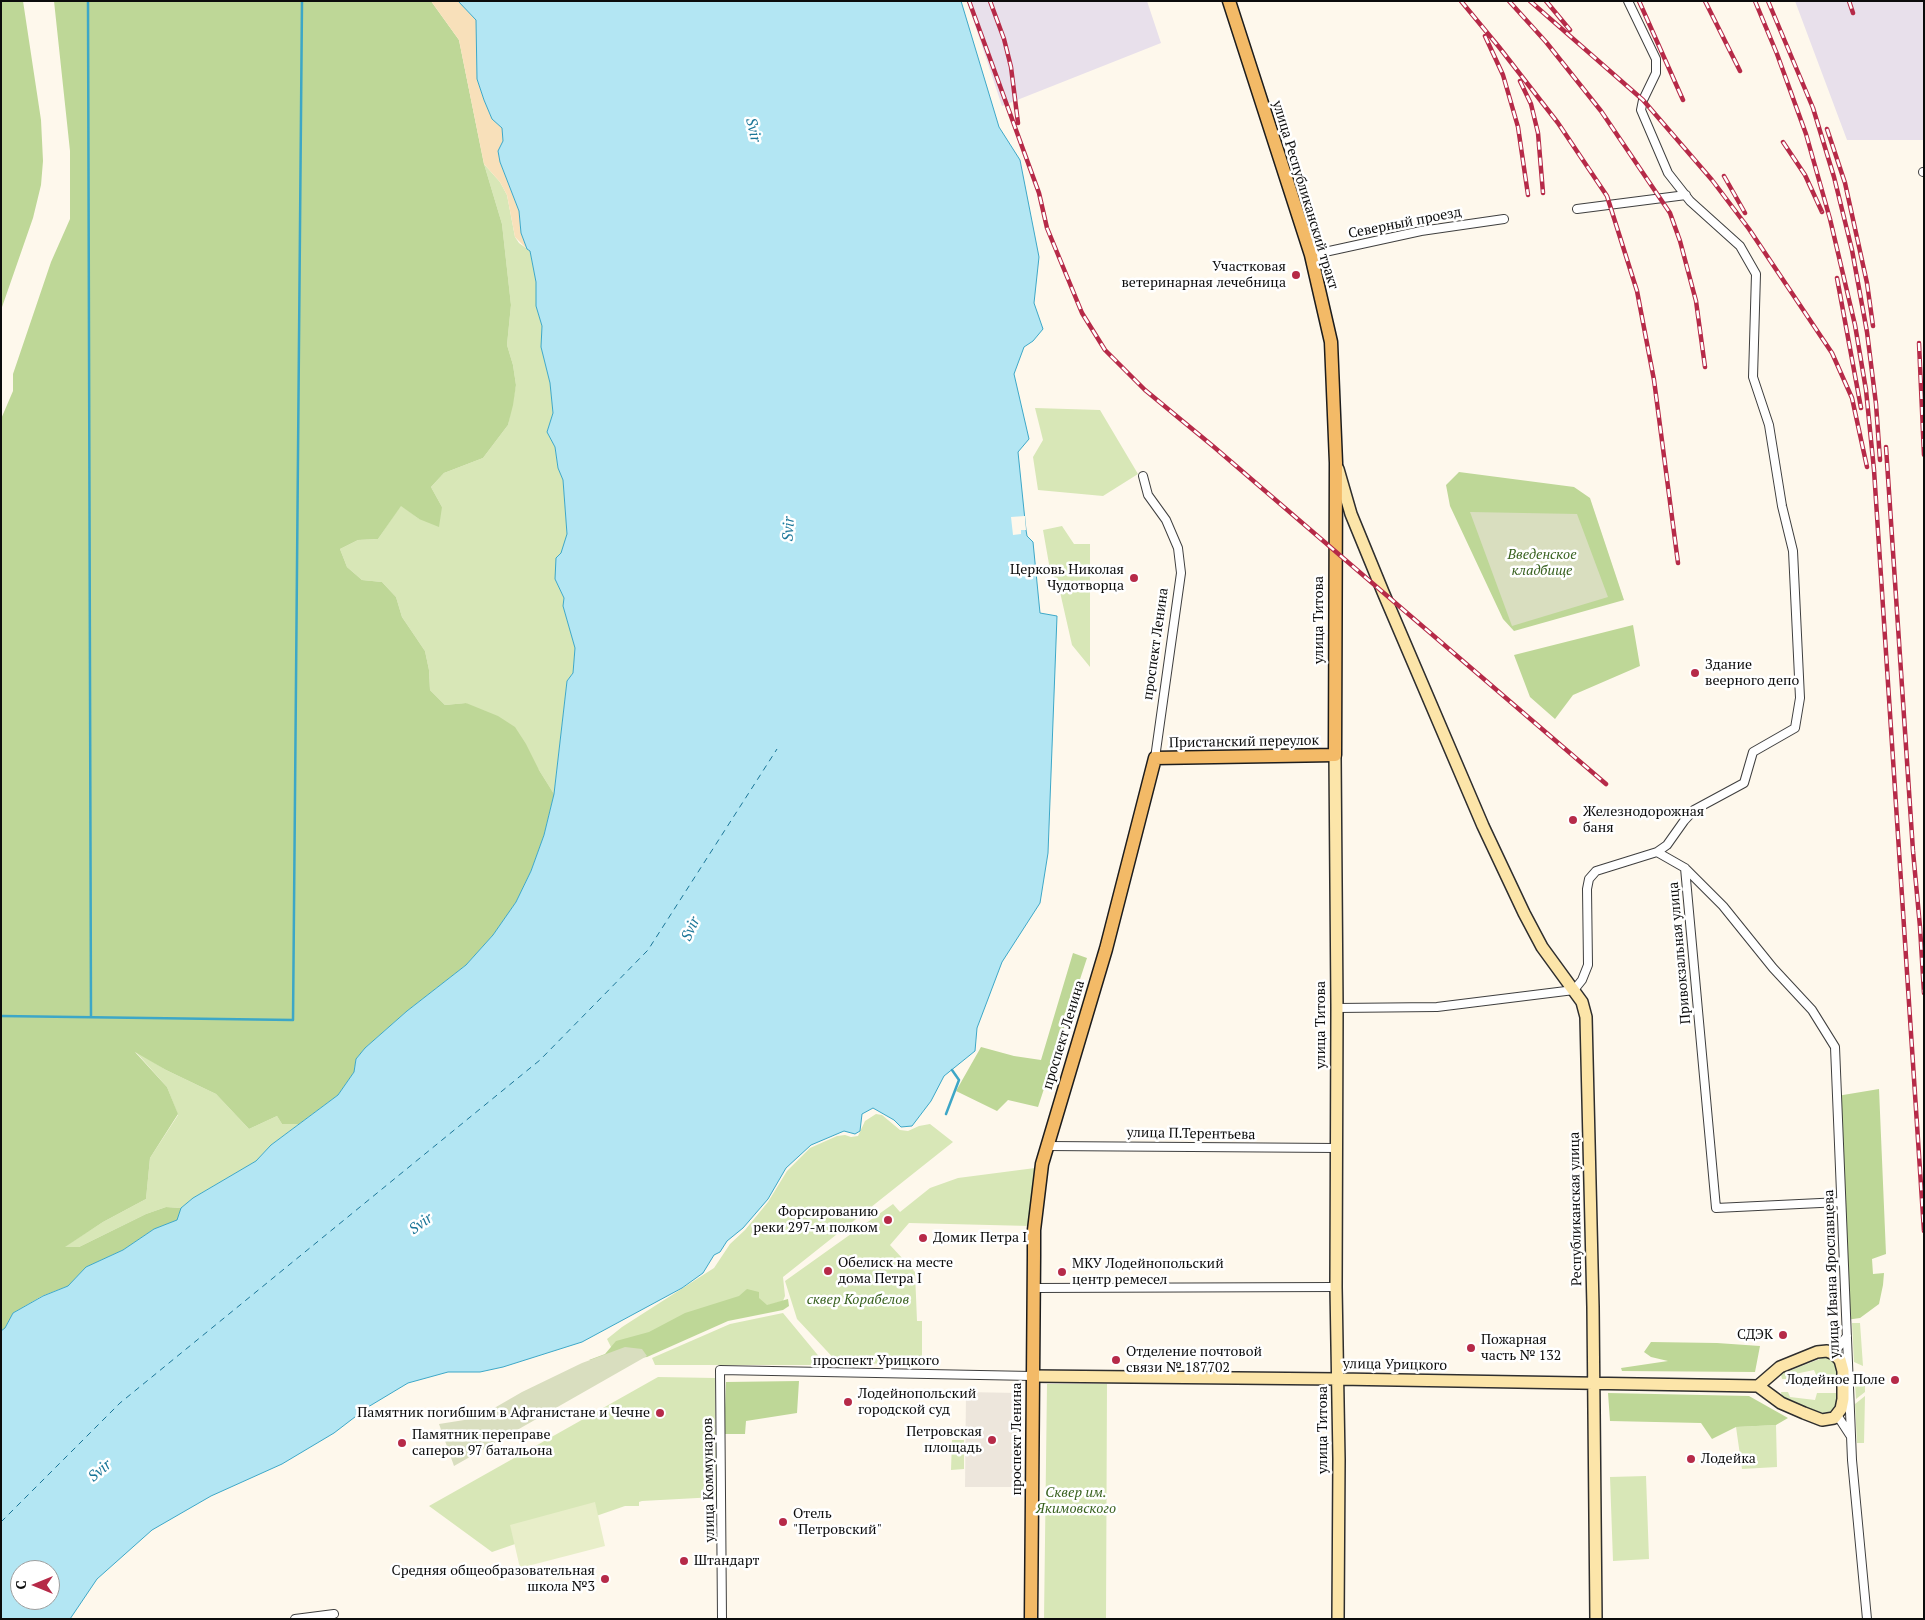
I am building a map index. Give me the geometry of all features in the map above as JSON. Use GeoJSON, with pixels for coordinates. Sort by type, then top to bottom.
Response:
{"type":"FeatureCollection","features":[{"type":"Feature","properties":{"kind":"main road","name":"улица Республиканский тракт"},"geometry":{"type":"LineString","coordinates":[[1229,1],[1311,255],[1331,342],[1335,431]]}},
{"type":"Feature","properties":{"kind":"main road","name":"улица Титова"},"geometry":{"type":"LineString","coordinates":[[1335,431],[1335,755]]}},
{"type":"Feature","properties":{"kind":"main road","name":"Пристанский переулок"},"geometry":{"type":"LineString","coordinates":[[1155,758],[1335,755]]}},
{"type":"Feature","properties":{"kind":"main road","name":"проспект Ленина"},"geometry":{"type":"LineString","coordinates":[[1031,1619],[1034,1230],[1042,1164],[1106,949],[1155,758]]}},
{"type":"Feature","properties":{"kind":"street"},"geometry":{"type":"LineString","coordinates":[[1337,1008],[1438,1007],[1574,990],[1582,980],[1588,965],[1587,889],[1589,879],[1596,871],[1657,852],[1667,845],[1694,810],[1744,783],[1753,752],[1795,728],[1800,698],[1792,551],[1782,506],[1770,425],[1754,377],[1756,274],[1740,246],[1686,195],[1668,173],[1641,110],[1643,100],[1656,72],[1656,59],[1628,1]]}},
{"type":"Feature","properties":{"kind":"street"},"geometry":{"type":"LineString","coordinates":[[1577,209],[1686,195]]}},
{"type":"Feature","properties":{"kind":"street","name":"Северный проезд"},"geometry":{"type":"LineString","coordinates":[[1311,255],[1421,231],[1504,219]]}},
{"type":"Feature","properties":{"kind":"street","name":"Республиканская улица"},"geometry":{"type":"LineString","coordinates":[[1336,462],[1352,514],[1383,592],[1483,826],[1542,947],[1582,1002],[1586,1017],[1594,1384],[1596,1619]]}},
{"type":"Feature","properties":{"kind":"street","name":"проспект Ленина"},"geometry":{"type":"LineString","coordinates":[[1142,476],[1148,495],[1166,520],[1178,548],[1181,574],[1155,758]]}},
{"type":"Feature","properties":{"kind":"street","name":"улица Титова"},"geometry":{"type":"LineString","coordinates":[[1335,755],[1338,1619]]}},
{"type":"Feature","properties":{"kind":"street"},"geometry":{"type":"LineString","coordinates":[[1657,852],[1685,868]]}},
{"type":"Feature","properties":{"kind":"street","name":"Привокзальная улица"},"geometry":{"type":"LineString","coordinates":[[1685,868],[1722,906],[1773,968],[1812,1010],[1835,1047]]}},
{"type":"Feature","properties":{"kind":"street","name":"Привокзальная улица"},"geometry":{"type":"LineString","coordinates":[[1685,868],[1716,1208],[1841,1202]]}},
{"type":"Feature","properties":{"kind":"street","name":"улица Ивана Ярославцева"},"geometry":{"type":"LineString","coordinates":[[1835,1047],[1853,1483],[1866,1619]]}},
{"type":"Feature","properties":{"kind":"street","name":"улица П.Терентьева"},"geometry":{"type":"LineString","coordinates":[[1046,1146],[1336,1148]]}},
{"type":"Feature","properties":{"kind":"street"},"geometry":{"type":"LineString","coordinates":[[1034,1288],[1336,1287]]}},
{"type":"Feature","properties":{"kind":"street"},"geometry":{"type":"LineString","coordinates":[[1833,1354],[1847,1336]]}},
{"type":"Feature","properties":{"kind":"street"},"geometry":{"type":"LineString","coordinates":[[1827,1351],[1833,1354],[1840,1360],[1843,1371],[1843,1400],[1837,1416],[1834,1418],[1822,1420],[1781,1403],[1758,1386],[1780,1367],[1817,1352],[1827,1351]]}},
{"type":"Feature","properties":{"kind":"street","name":"проспект Урицкого"},"geometry":{"type":"LineString","coordinates":[[720,1370],[1032,1376]]}},
{"type":"Feature","properties":{"kind":"street","name":"улица Коммунаров"},"geometry":{"type":"LineString","coordinates":[[720,1370],[722,1619]]}},
{"type":"Feature","properties":{"kind":"street","name":"улица Урицкого"},"geometry":{"type":"LineString","coordinates":[[1032,1376],[1758,1386]]}},
{"type":"Feature","properties":{"kind":"street"},"geometry":{"type":"LineString","coordinates":[[1837,1416],[1851,1436]]}},
{"type":"Feature","properties":{"kind":"street"},"geometry":{"type":"LineString","coordinates":[[295,1619],[334,1614]]}},
{"type":"Feature","properties":{"kind":"shaded area"},"geometry":{"type":"Polygon","coordinates":[[[967,1],[1147,1],[1161,43],[1002,106],[967,1]]]}},
{"type":"Feature","properties":{"kind":"shaded area"},"geometry":{"type":"Polygon","coordinates":[[[1795,1],[1924,1],[1924,140],[1847,140],[1795,1]]]}},
{"type":"Feature","properties":{"kind":"shaded area","name":"Петровская площадь"},"geometry":{"type":"Polygon","coordinates":[[[966,1392],[1018,1393],[1018,1487],[965,1487],[966,1392]]]}},
{"type":"Feature","properties":{"kind":"green space"},"geometry":{"type":"Polygon","coordinates":[[[1,1],[23,1],[41,120],[43,161],[41,185],[33,218],[1,310],[1,1]]]}},
{"type":"Feature","properties":{"kind":"green space"},"geometry":{"type":"Polygon","coordinates":[[[54,1],[431,1],[459,40],[484,164],[502,224],[511,305],[507,345],[516,385],[513,405],[508,425],[483,458],[444,473],[431,487],[442,507],[439,527],[419,519],[401,506],[378,539],[358,540],[340,549],[347,567],[362,580],[382,582],[396,597],[402,617],[425,651],[429,670],[430,690],[445,705],[466,703],[498,716],[515,727],[554,794],[544,835],[531,871],[516,902],[493,935],[466,965],[407,1011],[365,1048],[356,1059],[354,1072],[338,1095],[299,1124],[282,1124],[277,1116],[249,1129],[216,1094],[166,1070],[135,1052],[167,1087],[178,1114],[150,1158],[146,1199],[103,1222],[65,1247],[79,1247],[146,1214],[166,1207],[181,1208],[178,1220],[154,1229],[123,1250],[86,1267],[68,1286],[42,1296],[13,1313],[5,1328],[1,1331],[1,419],[13,391],[13,374],[51,262],[70,219],[70,151],[54,1]]]}},
{"type":"Feature","properties":{"kind":"green space"},"geometry":{"type":"Polygon","coordinates":[[[484,164],[500,182],[507,195],[515,237],[519,243],[530,251],[536,282],[536,306],[542,326],[541,347],[550,383],[553,413],[547,432],[555,447],[558,468],[563,480],[567,534],[555,579],[564,598],[563,606],[575,648],[573,673],[567,681],[554,794],[539,770],[466,703],[445,705],[430,690],[429,670],[425,651],[402,617],[396,597],[382,582],[362,580],[347,567],[340,549],[358,540],[378,539],[401,505],[419,519],[442,507],[431,487],[444,473],[483,458],[508,425],[516,385],[507,345],[511,305],[502,224],[484,164]]]}},
{"type":"Feature","properties":{"kind":"green space"},"geometry":{"type":"Polygon","coordinates":[[[1035,408],[1100,410],[1138,474],[1103,496],[1038,490],[1033,457],[1043,440],[1035,408]]]}},
{"type":"Feature","properties":{"kind":"green space"},"geometry":{"type":"Polygon","coordinates":[[[1459,472],[1574,487],[1590,498],[1624,600],[1514,631],[1503,619],[1450,506],[1446,485],[1459,472]]]}},
{"type":"Feature","properties":{"kind":"green space","name":"Введенское кладбище"},"geometry":{"type":"Polygon","coordinates":[[[1470,512],[1577,514],[1608,597],[1512,626],[1470,512]]]}},
{"type":"Feature","properties":{"kind":"green space"},"geometry":{"type":"Polygon","coordinates":[[[1062,526],[1074,544],[1090,544],[1090,667],[1072,645],[1060,592],[1049,564],[1043,530],[1062,526]]]}},
{"type":"Feature","properties":{"kind":"green space"},"geometry":{"type":"Polygon","coordinates":[[[1633,625],[1640,666],[1573,695],[1555,719],[1530,697],[1514,655],[1633,625]]]}},
{"type":"Feature","properties":{"kind":"green space"},"geometry":{"type":"Polygon","coordinates":[[[1073,953],[1087,958],[1038,1107],[1008,1100],[997,1111],[956,1091],[981,1047],[1014,1056],[1041,1060],[1073,953]]]}},
{"type":"Feature","properties":{"kind":"green space"},"geometry":{"type":"Polygon","coordinates":[[[134,1050],[166,1070],[216,1094],[249,1129],[277,1116],[282,1124],[299,1124],[271,1145],[256,1161],[193,1198],[181,1208],[166,1207],[146,1214],[79,1247],[64,1247],[103,1222],[146,1199],[150,1158],[178,1115],[167,1087],[134,1050]]]}},
{"type":"Feature","properties":{"kind":"green space"},"geometry":{"type":"Polygon","coordinates":[[[1879,1089],[1886,1254],[1872,1259],[1873,1274],[1884,1273],[1883,1285],[1879,1304],[1860,1318],[1846,1320],[1837,1096],[1879,1089]]]}},
{"type":"Feature","properties":{"kind":"green space"},"geometry":{"type":"Polygon","coordinates":[[[876,1114],[882,1115],[900,1130],[908,1131],[930,1124],[953,1142],[783,1277],[785,1296],[783,1301],[612,1349],[607,1339],[622,1327],[714,1268],[730,1244],[745,1230],[768,1202],[787,1171],[810,1148],[837,1136],[858,1136],[865,1121],[876,1114]]]}},
{"type":"Feature","properties":{"kind":"green space","name":"сквер Корабелов"},"geometry":{"type":"Polygon","coordinates":[[[1035,1168],[1030,1226],[909,1223],[890,1245],[915,1272],[917,1321],[922,1321],[922,1363],[839,1364],[797,1319],[785,1281],[893,1204],[900,1212],[930,1188],[958,1178],[1035,1168]]]}},
{"type":"Feature","properties":{"kind":"green space"},"geometry":{"type":"Polygon","coordinates":[[[747,1289],[759,1292],[759,1298],[767,1305],[788,1299],[789,1306],[783,1310],[728,1321],[647,1357],[607,1362],[589,1360],[605,1354],[616,1341],[649,1332],[685,1313],[739,1296],[747,1289]]]}},
{"type":"Feature","properties":{"kind":"green space"},"geometry":{"type":"Polygon","coordinates":[[[783,1313],[826,1365],[655,1365],[652,1358],[730,1324],[783,1313]]]}},
{"type":"Feature","properties":{"kind":"green space"},"geometry":{"type":"Polygon","coordinates":[[[1852,1323],[1860,1323],[1863,1366],[1854,1362],[1852,1323]]]}},
{"type":"Feature","properties":{"kind":"green space"},"geometry":{"type":"Polygon","coordinates":[[[1651,1342],[1760,1346],[1755,1372],[1622,1371],[1621,1368],[1668,1361],[1651,1357],[1644,1352],[1651,1342]]]}},
{"type":"Feature","properties":{"kind":"green space"},"geometry":{"type":"Polygon","coordinates":[[[625,1347],[642,1349],[647,1356],[454,1466],[439,1424],[477,1418],[522,1392],[582,1363],[625,1347]]]}},
{"type":"Feature","properties":{"kind":"green space"},"geometry":{"type":"Polygon","coordinates":[[[1822,1358],[1829,1358],[1834,1362],[1839,1368],[1840,1377],[1817,1377],[1814,1370],[1790,1375],[1789,1379],[1782,1379],[1781,1375],[1784,1373],[1822,1358]]]}},
{"type":"Feature","properties":{"kind":"green space"},"geometry":{"type":"Polygon","coordinates":[[[658,1377],[715,1378],[716,1497],[642,1501],[639,1502],[639,1506],[625,1506],[492,1552],[429,1506],[658,1377]]]}},
{"type":"Feature","properties":{"kind":"green space"},"geometry":{"type":"Polygon","coordinates":[[[799,1381],[797,1413],[746,1421],[745,1434],[724,1434],[726,1382],[799,1381]]]}},
{"type":"Feature","properties":{"kind":"green space"},"geometry":{"type":"Polygon","coordinates":[[[1865,1382],[1865,1392],[1856,1399],[1855,1383],[1865,1382]]]}},
{"type":"Feature","properties":{"kind":"green space","name":"Сквер им. Якимовского"},"geometry":{"type":"Polygon","coordinates":[[[1047,1384],[1107,1384],[1106,1619],[1044,1619],[1047,1384]]]}},
{"type":"Feature","properties":{"kind":"green space"},"geometry":{"type":"Polygon","coordinates":[[[1781,1392],[1788,1392],[1790,1397],[1815,1400],[1817,1393],[1839,1393],[1839,1404],[1833,1411],[1823,1413],[1782,1399],[1781,1392]]]}},
{"type":"Feature","properties":{"kind":"green space"},"geometry":{"type":"Polygon","coordinates":[[[1608,1393],[1749,1396],[1788,1418],[1776,1425],[1736,1427],[1712,1439],[1701,1423],[1610,1421],[1608,1393]]]}},
{"type":"Feature","properties":{"kind":"green space"},"geometry":{"type":"Polygon","coordinates":[[[1865,1396],[1864,1443],[1857,1443],[1855,1404],[1865,1396]]]}},
{"type":"Feature","properties":{"kind":"green space"},"geometry":{"type":"Polygon","coordinates":[[[1776,1425],[1777,1467],[1742,1469],[1736,1427],[1776,1425]]]}},
{"type":"Feature","properties":{"kind":"green space"},"geometry":{"type":"Polygon","coordinates":[[[952,1440],[964,1440],[964,1469],[951,1470],[952,1440]]]}},
{"type":"Feature","properties":{"kind":"green space"},"geometry":{"type":"Polygon","coordinates":[[[1646,1476],[1649,1559],[1613,1561],[1610,1477],[1646,1476]]]}},
{"type":"Feature","properties":{"kind":"green space"},"geometry":{"type":"Polygon","coordinates":[[[595,1502],[605,1546],[520,1568],[510,1525],[595,1502]]]}},
{"type":"Feature","properties":{"kind":"sand"},"geometry":{"type":"Polygon","coordinates":[[[431,1],[458,1],[476,20],[477,79],[492,119],[502,128],[503,141],[498,151],[500,162],[519,211],[521,233],[527,249],[515,237],[507,195],[500,182],[484,164],[459,40],[431,1]]]}},
{"type":"Feature","properties":{"kind":"water","name":"Svir"},"geometry":{"type":"Polygon","coordinates":[[[458,1],[961,1],[999,127],[1020,160],[1039,257],[1034,303],[1043,329],[1033,341],[1024,347],[1014,374],[1029,439],[1018,452],[1027,536],[1033,542],[1040,613],[1057,616],[1048,853],[1040,903],[1002,962],[977,1028],[975,1051],[944,1076],[931,1101],[912,1126],[901,1127],[894,1120],[873,1108],[862,1114],[860,1131],[855,1134],[844,1131],[811,1145],[786,1168],[768,1199],[743,1228],[727,1241],[720,1252],[714,1255],[703,1273],[682,1288],[582,1342],[503,1367],[480,1372],[448,1372],[408,1383],[368,1407],[334,1433],[282,1464],[211,1496],[152,1530],[97,1579],[70,1619],[1,1619],[1,1331],[5,1328],[13,1313],[43,1296],[68,1286],[86,1267],[123,1250],[154,1229],[177,1220],[181,1208],[193,1198],[256,1161],[271,1145],[338,1095],[354,1072],[356,1059],[365,1048],[407,1011],[466,965],[493,935],[516,902],[531,871],[544,835],[554,794],[567,681],[573,673],[575,648],[563,606],[564,598],[555,579],[556,558],[561,553],[567,534],[563,480],[558,468],[555,447],[547,432],[553,413],[550,383],[541,347],[542,326],[536,306],[536,282],[530,251],[527,249],[521,233],[519,211],[500,162],[498,151],[503,141],[502,128],[492,119],[477,79],[476,20],[458,1]]]}},
{"type":"Feature","properties":{"kind":"pier"},"geometry":{"type":"Polygon","coordinates":[[[1025,516],[1026,530],[1021,530],[1021,534],[1013,535],[1011,517],[1025,516]]]}},
{"type":"Feature","properties":{"kind":"waterway"},"geometry":{"type":"LineString","coordinates":[[88,1],[91,1017]]}},
{"type":"Feature","properties":{"kind":"waterway"},"geometry":{"type":"LineString","coordinates":[[1,1016],[293,1020],[302,1]]}},
{"type":"Feature","properties":{"kind":"waterway"},"geometry":{"type":"LineString","coordinates":[[946,1114],[959,1080],[952,1070]]}},
{"type":"Feature","properties":{"kind":"ferry route"},"geometry":{"type":"LineString","coordinates":[[1,1522],[120,1403],[540,1060],[648,950],[777,749]]}},
{"type":"Feature","properties":{"kind":"railway"},"geometry":{"type":"LineString","coordinates":[[969,1],[1039,193],[1047,228],[1082,313],[1105,350],[1145,390],[1606,784]]}},
{"type":"Feature","properties":{"kind":"railway"},"geometry":{"type":"LineString","coordinates":[[990,1],[1004,39],[1011,67],[1018,123]]}},
{"type":"Feature","properties":{"kind":"railway"},"geometry":{"type":"LineString","coordinates":[[1461,1],[1558,123],[1607,196],[1637,291],[1654,380],[1678,563]]}},
{"type":"Feature","properties":{"kind":"railway"},"geometry":{"type":"LineString","coordinates":[[1509,1],[1546,42],[1601,111],[1670,213],[1680,241],[1696,301],[1705,367]]}},
{"type":"Feature","properties":{"kind":"railway"},"geometry":{"type":"LineString","coordinates":[[1530,1],[1643,100],[1712,180],[1749,229],[1832,353],[1852,398],[1867,467]]}},
{"type":"Feature","properties":{"kind":"railway"},"geometry":{"type":"LineString","coordinates":[[1546,1],[1570,30]]}},
{"type":"Feature","properties":{"kind":"railway"},"geometry":{"type":"LineString","coordinates":[[1639,1],[1683,100]]}},
{"type":"Feature","properties":{"kind":"railway"},"geometry":{"type":"LineString","coordinates":[[1705,1],[1740,71]]}},
{"type":"Feature","properties":{"kind":"railway"},"geometry":{"type":"LineString","coordinates":[[1755,1],[1777,54],[1806,134],[1830,219],[1855,325],[1866,390],[1874,470],[1924,1231]]}},
{"type":"Feature","properties":{"kind":"railway"},"geometry":{"type":"LineString","coordinates":[[1768,1],[1813,108],[1834,177],[1852,250],[1867,332],[1876,404],[1880,460]]}},
{"type":"Feature","properties":{"kind":"railway"},"geometry":{"type":"LineString","coordinates":[[1849,1],[1853,13]]}},
{"type":"Feature","properties":{"kind":"railway"},"geometry":{"type":"LineString","coordinates":[[1485,36],[1503,75],[1518,127],[1528,195]]}},
{"type":"Feature","properties":{"kind":"railway"},"geometry":{"type":"LineString","coordinates":[[1520,81],[1531,104],[1538,133],[1543,193]]}},
{"type":"Feature","properties":{"kind":"railway"},"geometry":{"type":"LineString","coordinates":[[1827,129],[1845,183],[1867,283],[1873,326]]}},
{"type":"Feature","properties":{"kind":"railway"},"geometry":{"type":"LineString","coordinates":[[1783,142],[1805,175],[1822,212]]}},
{"type":"Feature","properties":{"kind":"railway"},"geometry":{"type":"LineString","coordinates":[[1724,176],[1745,213]]}},
{"type":"Feature","properties":{"kind":"railway"},"geometry":{"type":"LineString","coordinates":[[1837,278],[1861,408]]}},
{"type":"Feature","properties":{"kind":"railway"},"geometry":{"type":"LineString","coordinates":[[1919,343],[1924,455]]}},
{"type":"Feature","properties":{"kind":"railway"},"geometry":{"type":"LineString","coordinates":[[1886,447],[1924,993]]}},
{"type":"Feature","properties":{"kind":"place","name":"Участковая ветеринарная лечебница"},"geometry":{"type":"Point","coordinates":[1296,275]}},
{"type":"Feature","properties":{"kind":"place","name":"Церковь Николая Чудотворца"},"geometry":{"type":"Point","coordinates":[1134,578]}},
{"type":"Feature","properties":{"kind":"place","name":"Здание веерного депо"},"geometry":{"type":"Point","coordinates":[1695,673]}},
{"type":"Feature","properties":{"kind":"place","name":"Железнодорожная баня"},"geometry":{"type":"Point","coordinates":[1573,820]}},
{"type":"Feature","properties":{"kind":"place","name":"Форсированию реки 297-м полком"},"geometry":{"type":"Point","coordinates":[888,1220]}},
{"type":"Feature","properties":{"kind":"place","name":"Домик Петра I"},"geometry":{"type":"Point","coordinates":[923,1238]}},
{"type":"Feature","properties":{"kind":"place","name":"Обелиск на месте дома Петра I"},"geometry":{"type":"Point","coordinates":[828,1271]}},
{"type":"Feature","properties":{"kind":"place","name":"МКУ Лодейнопольский центр ремесел"},"geometry":{"type":"Point","coordinates":[1062,1272]}},
{"type":"Feature","properties":{"kind":"place","name":"СДЭК"},"geometry":{"type":"Point","coordinates":[1783,1335]}},
{"type":"Feature","properties":{"kind":"place","name":"Пожарная часть № 132"},"geometry":{"type":"Point","coordinates":[1471,1348]}},
{"type":"Feature","properties":{"kind":"place","name":"Отделение почтовой связи № 187702"},"geometry":{"type":"Point","coordinates":[1116,1360]}},
{"type":"Feature","properties":{"kind":"place","name":"Лодейное Поле"},"geometry":{"type":"Point","coordinates":[1895,1380]}},
{"type":"Feature","properties":{"kind":"place","name":"Лодейнопольский городской суд"},"geometry":{"type":"Point","coordinates":[848,1402]}},
{"type":"Feature","properties":{"kind":"place","name":"Памятник погибшим в Афганистане и Чечне"},"geometry":{"type":"Point","coordinates":[660,1413]}},
{"type":"Feature","properties":{"kind":"place","name":"Петровская площадь"},"geometry":{"type":"Point","coordinates":[992,1440]}},
{"type":"Feature","properties":{"kind":"place","name":"Памятник переправе саперов 97 батальона"},"geometry":{"type":"Point","coordinates":[402,1443]}},
{"type":"Feature","properties":{"kind":"place","name":"Лодейка"},"geometry":{"type":"Point","coordinates":[1691,1459]}},
{"type":"Feature","properties":{"kind":"place","name":"Отель \"Петровский\""},"geometry":{"type":"Point","coordinates":[783,1522]}},
{"type":"Feature","properties":{"kind":"place","name":"Штандарт"},"geometry":{"type":"Point","coordinates":[684,1561]}},
{"type":"Feature","properties":{"kind":"place","name":"Средняя общеобразовательная школа №3"},"geometry":{"type":"Point","coordinates":[605,1579]}}]}
